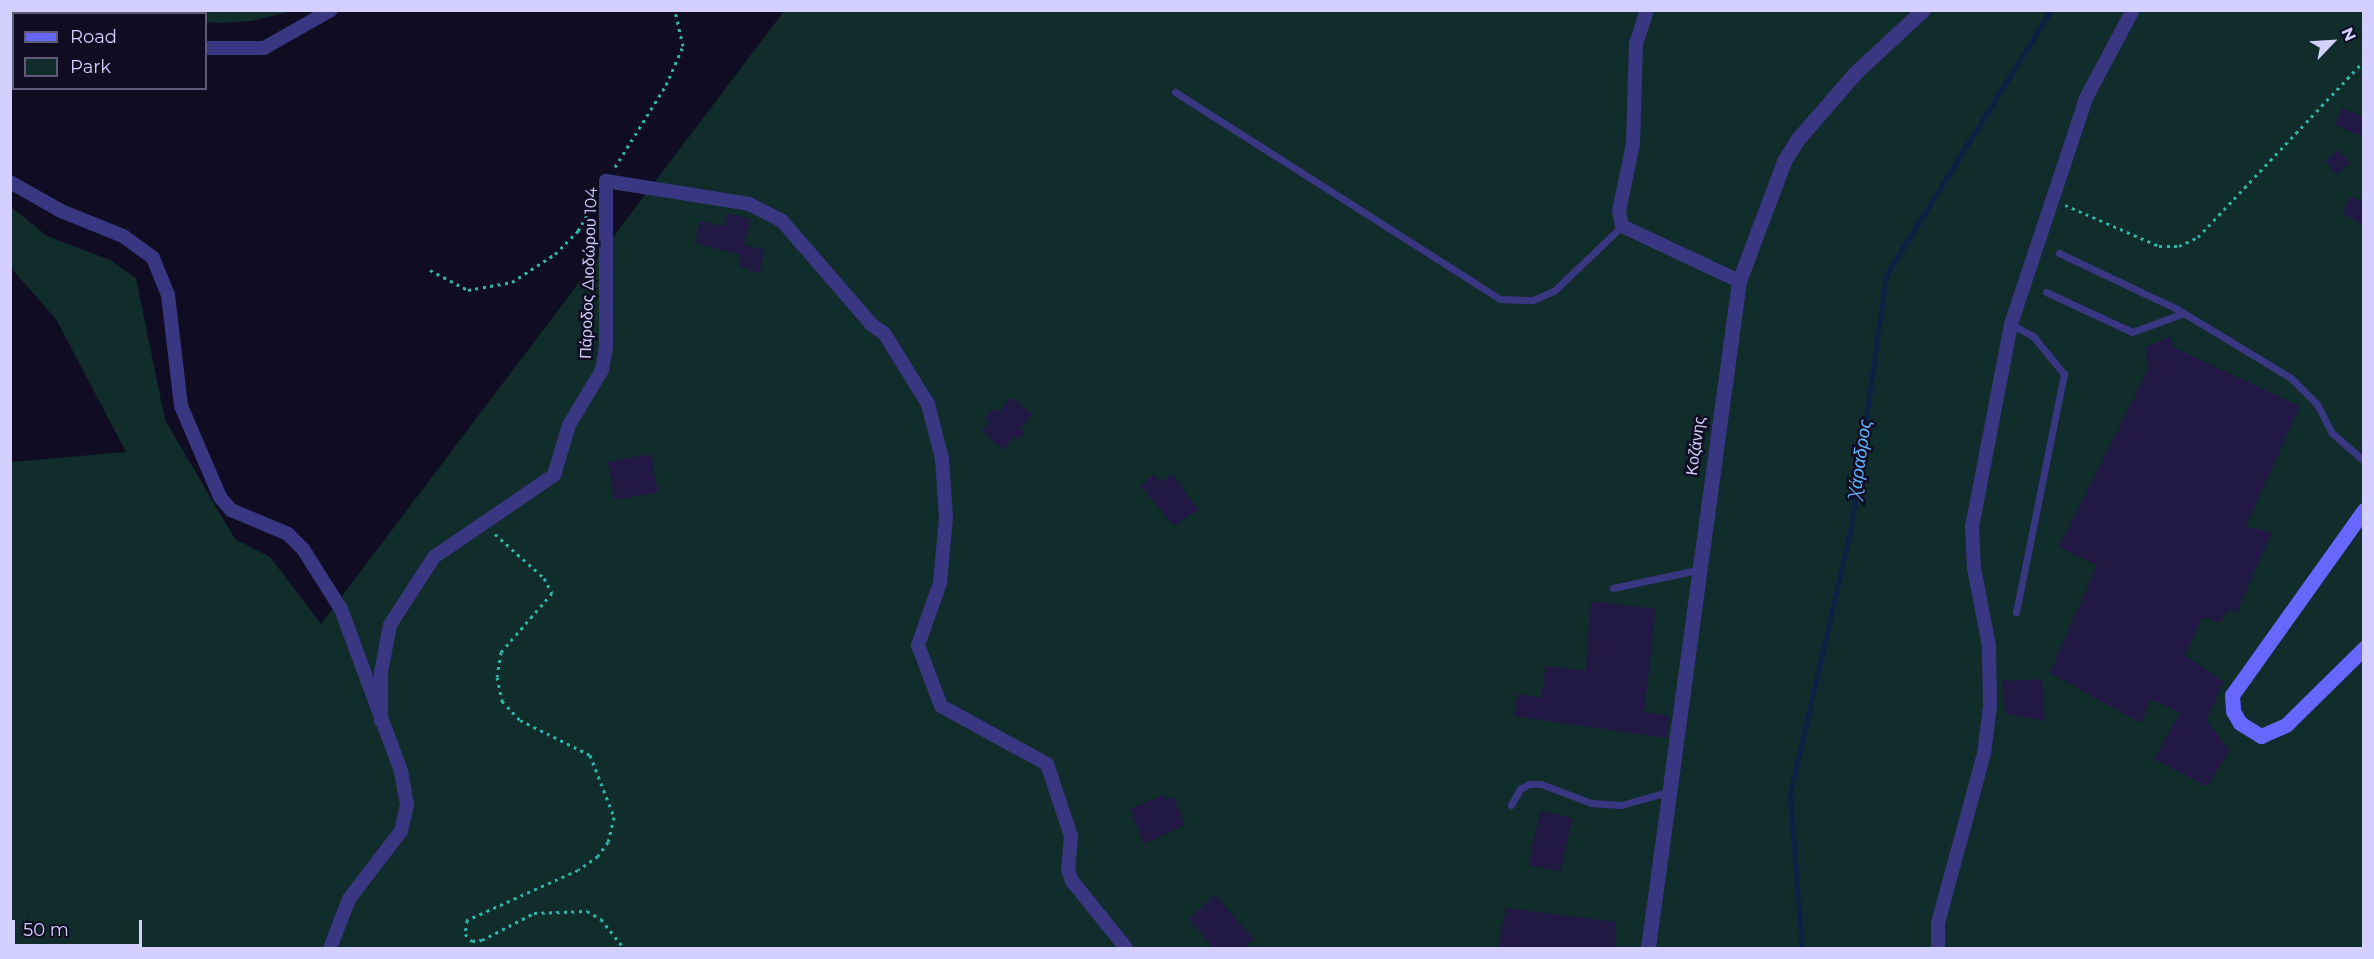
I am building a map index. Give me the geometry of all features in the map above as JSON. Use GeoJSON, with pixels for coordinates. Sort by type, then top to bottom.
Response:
{"type":"FeatureCollection","features":[{"type":"Feature","properties":{"kind":"main road"},"geometry":{"type":"LineString","coordinates":[[2364,510],[2232,695],[2233,711],[2240,723],[2261,736],[2286,725],[2364,648]]}},
{"type":"Feature","properties":{"kind":"street"},"geometry":{"type":"LineString","coordinates":[[207,48],[264,48],[331,10]]}},
{"type":"Feature","properties":{"kind":"street"},"geometry":{"type":"LineString","coordinates":[[1647,10],[1636,43],[1633,144],[1619,211],[1622,226],[1739,281]]}},
{"type":"Feature","properties":{"kind":"street","name":"Κοζάνης"},"geometry":{"type":"LineString","coordinates":[[1648,948],[1697,570],[1739,281],[1784,161],[1797,140],[1840,88],[1923,10]]}},
{"type":"Feature","properties":{"kind":"street"},"geometry":{"type":"LineString","coordinates":[[1938,948],[1938,923],[1984,754],[1990,706],[1989,646],[1974,568],[1972,527],[2011,324],[2049,199],[2086,98],[2133,10]]}},
{"type":"Feature","properties":{"kind":"street","name":"Πάροδος Διοδώρου 104"},"geometry":{"type":"LineString","coordinates":[[381,721],[381,673],[390,625],[434,556],[554,475],[569,425],[602,370],[606,347],[606,181],[748,204],[782,221],[872,325],[884,333],[928,404],[943,465],[946,502],[942,571],[918,645],[941,706],[1047,764],[1071,836],[1068,869],[1072,881],[1126,948]]}},
{"type":"Feature","properties":{"kind":"street"},"geometry":{"type":"LineString","coordinates":[[10,182],[61,211],[123,236],[153,258],[168,295],[181,406],[220,497],[231,510],[288,534],[303,549],[341,609],[401,771],[406,804],[401,831],[349,899],[330,948]]}},
{"type":"Feature","properties":{"kind":"lane"},"geometry":{"type":"LineString","coordinates":[[1175,92],[1500,299],[1533,300],[1556,290],[1622,226]]}},
{"type":"Feature","properties":{"kind":"lane"},"geometry":{"type":"LineString","coordinates":[[2059,253],[2184,313],[2292,378],[2317,404],[2332,434],[2364,460]]}},
{"type":"Feature","properties":{"kind":"lane"},"geometry":{"type":"LineString","coordinates":[[2046,292],[2132,332],[2184,313]]}},
{"type":"Feature","properties":{"kind":"lane"},"geometry":{"type":"LineString","coordinates":[[2011,324],[2033,336],[2064,374],[2016,612]]}},
{"type":"Feature","properties":{"kind":"lane"},"geometry":{"type":"LineString","coordinates":[[1613,588],[1697,570]]}},
{"type":"Feature","properties":{"kind":"lane"},"geometry":{"type":"LineString","coordinates":[[1511,806],[1520,789],[1529,784],[1541,784],[1590,803],[1621,805],[1668,792]]}},
{"type":"Feature","properties":{"kind":"path"},"geometry":{"type":"LineString","coordinates":[[430,270],[468,290],[512,282],[555,254],[578,231],[606,181],[666,86],[683,46],[675,10]]}},
{"type":"Feature","properties":{"kind":"path"},"geometry":{"type":"LineString","coordinates":[[2049,199],[2159,246],[2179,246],[2198,237],[2364,61]]}},
{"type":"Feature","properties":{"kind":"path"},"geometry":{"type":"LineString","coordinates":[[483,523],[544,578],[552,593],[501,652],[497,677],[502,701],[520,720],[590,755],[614,817],[608,842],[598,856],[578,870],[467,920],[465,934],[472,941],[482,940],[534,913],[587,911],[601,919],[624,948]]}},
{"type":"Feature","properties":{"kind":"green space"},"geometry":{"type":"Polygon","coordinates":[[[127,11],[292,11],[252,21],[219,23],[207,22],[207,12],[127,11]]]}},
{"type":"Feature","properties":{"kind":"green space"},"geometry":{"type":"Polygon","coordinates":[[[784,11],[2363,11],[2363,948],[11,948],[11,462],[126,452],[56,319],[11,268],[10,206],[47,236],[110,260],[136,278],[165,420],[235,539],[270,557],[321,624],[784,11]]]}},
{"type":"Feature","properties":{"kind":"building"},"geometry":{"type":"Polygon","coordinates":[[[2342,108],[2364,117],[2364,137],[2335,125],[2342,108]]]}},
{"type":"Feature","properties":{"kind":"building"},"geometry":{"type":"Polygon","coordinates":[[[2339,150],[2350,163],[2336,175],[2325,162],[2339,150]]]}},
{"type":"Feature","properties":{"kind":"building"},"geometry":{"type":"Polygon","coordinates":[[[2352,196],[2364,204],[2364,226],[2342,212],[2352,196]]]}},
{"type":"Feature","properties":{"kind":"building"},"geometry":{"type":"Polygon","coordinates":[[[728,213],[751,219],[744,245],[764,250],[760,274],[739,266],[741,255],[695,243],[700,221],[724,226],[728,213]]]}},
{"type":"Feature","properties":{"kind":"building"},"geometry":{"type":"Polygon","coordinates":[[[2170,337],[2175,348],[2300,406],[2246,526],[2272,533],[2236,613],[2228,609],[2220,623],[2203,617],[2185,655],[2224,682],[2206,720],[2230,751],[2207,786],[2154,759],[2180,713],[2151,699],[2141,723],[2050,673],[2097,565],[2059,547],[2148,370],[2146,347],[2170,337]]]}},
{"type":"Feature","properties":{"kind":"building"},"geometry":{"type":"Polygon","coordinates":[[[1011,397],[1032,414],[1020,429],[1025,432],[1020,439],[1014,436],[1003,450],[982,431],[990,422],[985,419],[994,408],[999,412],[1011,397]]]}},
{"type":"Feature","properties":{"kind":"building"},"geometry":{"type":"Polygon","coordinates":[[[651,454],[658,492],[614,500],[608,462],[651,454]]]}},
{"type":"Feature","properties":{"kind":"building"},"geometry":{"type":"Polygon","coordinates":[[[1154,474],[1161,482],[1172,474],[1198,510],[1174,526],[1141,486],[1154,474]]]}},
{"type":"Feature","properties":{"kind":"building"},"geometry":{"type":"Polygon","coordinates":[[[1591,601],[1656,609],[1644,712],[1670,716],[1667,738],[1514,716],[1518,694],[1541,697],[1546,666],[1586,671],[1591,601]]]}},
{"type":"Feature","properties":{"kind":"building"},"geometry":{"type":"Polygon","coordinates":[[[2042,679],[2045,721],[2006,714],[2002,681],[2042,679]]]}},
{"type":"Feature","properties":{"kind":"building"},"geometry":{"type":"Polygon","coordinates":[[[1164,795],[1166,800],[1173,796],[1185,825],[1144,844],[1130,809],[1164,795]]]}},
{"type":"Feature","properties":{"kind":"building"},"geometry":{"type":"Polygon","coordinates":[[[1540,811],[1572,818],[1561,872],[1529,865],[1540,811]]]}},
{"type":"Feature","properties":{"kind":"building"},"geometry":{"type":"Polygon","coordinates":[[[1215,895],[1254,939],[1244,948],[1213,948],[1189,919],[1215,895]]]}},
{"type":"Feature","properties":{"kind":"building"},"geometry":{"type":"Polygon","coordinates":[[[1506,908],[1616,922],[1615,948],[1498,948],[1506,908]]]}},
{"type":"Feature","properties":{"kind":"waterway","name":"Χάραδρος"},"geometry":{"type":"LineString","coordinates":[[1802,948],[1790,794],[1850,532],[1886,275],[2051,10]]}}]}
